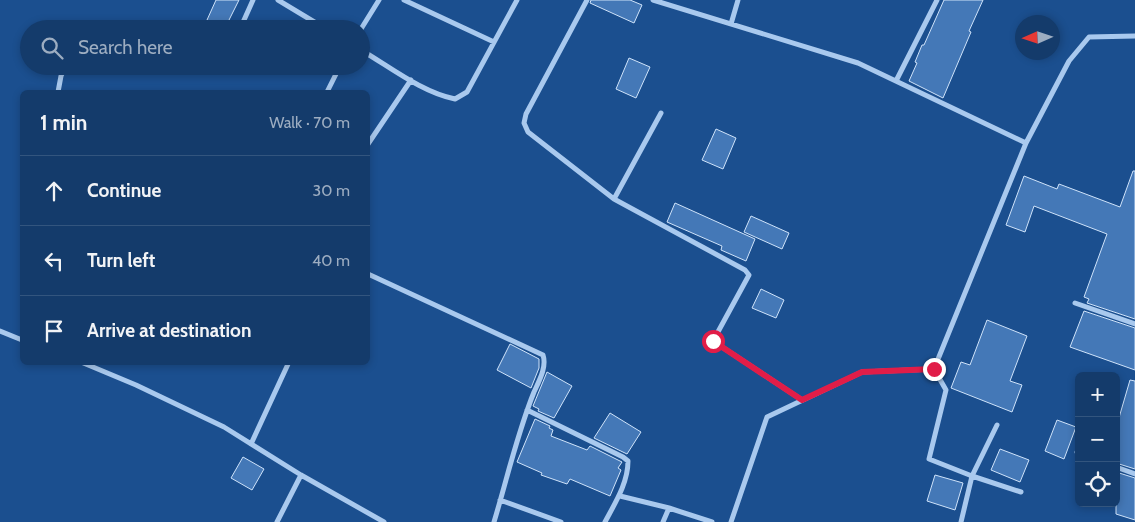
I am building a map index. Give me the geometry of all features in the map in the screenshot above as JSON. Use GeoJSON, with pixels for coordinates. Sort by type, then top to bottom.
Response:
{"type":"FeatureCollection","features":[{"type":"Feature","properties":{"kind":"street"},"geometry":{"type":"LineString","coordinates":[[244,20],[253,0]]}},
{"type":"Feature","properties":{"kind":"street"},"geometry":{"type":"LineString","coordinates":[[278,0],[311,20]]}},
{"type":"Feature","properties":{"kind":"street"},"geometry":{"type":"LineString","coordinates":[[367,20],[379,0]]}},
{"type":"Feature","properties":{"kind":"street"},"geometry":{"type":"LineString","coordinates":[[404,0],[494,42]]}},
{"type":"Feature","properties":{"kind":"street"},"geometry":{"type":"LineString","coordinates":[[370,55],[441,96],[455,99],[467,92],[517,0]]}},
{"type":"Feature","properties":{"kind":"street"},"geometry":{"type":"LineString","coordinates":[[587,0],[526,114],[524,123],[528,132],[614,199],[745,270],[749,275],[713,341],[802,400]]}},
{"type":"Feature","properties":{"kind":"street"},"geometry":{"type":"LineString","coordinates":[[653,0],[662,1],[858,63],[1026,143]]}},
{"type":"Feature","properties":{"kind":"street"},"geometry":{"type":"LineString","coordinates":[[731,24],[738,0]]}},
{"type":"Feature","properties":{"kind":"street"},"geometry":{"type":"LineString","coordinates":[[896,81],[937,0]]}},
{"type":"Feature","properties":{"kind":"street"},"geometry":{"type":"LineString","coordinates":[[934,369],[1026,143],[1069,61],[1089,36],[1135,36]]}},
{"type":"Feature","properties":{"kind":"street"},"geometry":{"type":"LineString","coordinates":[[58,90],[62,75]]}},
{"type":"Feature","properties":{"kind":"street"},"geometry":{"type":"LineString","coordinates":[[327,90],[335,75]]}},
{"type":"Feature","properties":{"kind":"street"},"geometry":{"type":"LineString","coordinates":[[370,141],[411,80]]}},
{"type":"Feature","properties":{"kind":"street"},"geometry":{"type":"LineString","coordinates":[[614,199],[661,113]]}},
{"type":"Feature","properties":{"kind":"street"},"geometry":{"type":"LineString","coordinates":[[370,275],[544,355],[543,370],[527,410],[494,522]]}},
{"type":"Feature","properties":{"kind":"street"},"geometry":{"type":"LineString","coordinates":[[1075,303],[1135,324]]}},
{"type":"Feature","properties":{"kind":"street"},"geometry":{"type":"LineString","coordinates":[[0,331],[20,339]]}},
{"type":"Feature","properties":{"kind":"street"},"geometry":{"type":"LineString","coordinates":[[88,365],[216,423],[282,462],[301,476],[384,522]]}},
{"type":"Feature","properties":{"kind":"street"},"geometry":{"type":"LineString","coordinates":[[251,444],[288,365]]}},
{"type":"Feature","properties":{"kind":"street"},"geometry":{"type":"LineString","coordinates":[[731,522],[767,417],[862,372],[934,369]]}},
{"type":"Feature","properties":{"kind":"street"},"geometry":{"type":"LineString","coordinates":[[934,369],[946,390],[929,460],[1021,492]]}},
{"type":"Feature","properties":{"kind":"street"},"geometry":{"type":"LineString","coordinates":[[527,410],[628,461],[628,468],[620,496],[604,522]]}},
{"type":"Feature","properties":{"kind":"street"},"geometry":{"type":"LineString","coordinates":[[961,522],[972,476],[998,425]]}},
{"type":"Feature","properties":{"kind":"street"},"geometry":{"type":"LineString","coordinates":[[1120,468],[1135,474]]}},
{"type":"Feature","properties":{"kind":"street"},"geometry":{"type":"LineString","coordinates":[[277,522],[301,476]]}},
{"type":"Feature","properties":{"kind":"street"},"geometry":{"type":"LineString","coordinates":[[620,496],[668,508],[712,522]]}},
{"type":"Feature","properties":{"kind":"street"},"geometry":{"type":"LineString","coordinates":[[500,500],[561,522]]}},
{"type":"Feature","properties":{"kind":"street"},"geometry":{"type":"LineString","coordinates":[[663,522],[668,508]]}},
{"type":"Feature","properties":{"kind":"building"},"geometry":{"type":"Polygon","coordinates":[[[216,0],[239,0],[229,20],[207,20],[216,0]]]}},
{"type":"Feature","properties":{"kind":"building"},"geometry":{"type":"Polygon","coordinates":[[[591,0],[630,0],[642,5],[634,23],[590,3],[591,0]]]}},
{"type":"Feature","properties":{"kind":"building"},"geometry":{"type":"Polygon","coordinates":[[[944,0],[983,0],[943,98],[909,81],[922,45],[924,45],[944,0]]]}},
{"type":"Feature","properties":{"kind":"building"},"geometry":{"type":"Polygon","coordinates":[[[629,58],[650,67],[636,98],[616,89],[629,58]]]}},
{"type":"Feature","properties":{"kind":"building"},"geometry":{"type":"Polygon","coordinates":[[[716,129],[736,138],[723,169],[702,160],[716,129]]]}},
{"type":"Feature","properties":{"kind":"building"},"geometry":{"type":"Polygon","coordinates":[[[1133,171],[1135,171],[1135,319],[1087,303],[1089,299],[1084,297],[1107,234],[1034,206],[1025,232],[1006,225],[1024,176],[1057,189],[1059,184],[1120,207],[1133,171]]]}},
{"type":"Feature","properties":{"kind":"building"},"geometry":{"type":"Polygon","coordinates":[[[675,203],[755,239],[746,261],[721,250],[722,246],[667,222],[675,203]]]}},
{"type":"Feature","properties":{"kind":"building"},"geometry":{"type":"Polygon","coordinates":[[[751,216],[789,233],[782,249],[744,232],[751,216]]]}},
{"type":"Feature","properties":{"kind":"building"},"geometry":{"type":"Polygon","coordinates":[[[761,289],[784,300],[776,318],[752,308],[761,289]]]}},
{"type":"Feature","properties":{"kind":"building"},"geometry":{"type":"Polygon","coordinates":[[[1084,311],[1135,328],[1135,370],[1070,347],[1084,311]]]}},
{"type":"Feature","properties":{"kind":"building"},"geometry":{"type":"Polygon","coordinates":[[[987,320],[1027,336],[1010,381],[1022,385],[1012,412],[951,388],[961,362],[970,365],[987,320]]]}},
{"type":"Feature","properties":{"kind":"building"},"geometry":{"type":"Polygon","coordinates":[[[510,344],[539,359],[539,368],[531,388],[497,370],[510,344]]]}},
{"type":"Feature","properties":{"kind":"building"},"geometry":{"type":"Polygon","coordinates":[[[547,372],[572,386],[554,418],[538,411],[539,409],[533,406],[547,372]]]}},
{"type":"Feature","properties":{"kind":"building"},"geometry":{"type":"Polygon","coordinates":[[[1130,380],[1135,381],[1135,469],[1120,464],[1120,414],[1130,380]]]}},
{"type":"Feature","properties":{"kind":"building"},"geometry":{"type":"Polygon","coordinates":[[[610,413],[641,432],[627,454],[594,438],[610,413]]]}},
{"type":"Feature","properties":{"kind":"building"},"geometry":{"type":"Polygon","coordinates":[[[535,419],[550,426],[549,428],[553,430],[551,436],[587,450],[590,446],[622,462],[618,468],[621,470],[610,496],[570,479],[567,484],[541,475],[542,473],[517,462],[535,419]]]}},
{"type":"Feature","properties":{"kind":"building"},"geometry":{"type":"Polygon","coordinates":[[[1057,420],[1075,427],[1064,459],[1045,451],[1057,420]]]}},
{"type":"Feature","properties":{"kind":"building"},"geometry":{"type":"Polygon","coordinates":[[[1000,449],[1029,460],[1020,482],[991,470],[1000,449]]]}},
{"type":"Feature","properties":{"kind":"building"},"geometry":{"type":"Polygon","coordinates":[[[243,457],[264,469],[252,490],[231,478],[243,457]]]}},
{"type":"Feature","properties":{"kind":"building"},"geometry":{"type":"Polygon","coordinates":[[[1120,473],[1135,478],[1135,520],[1116,514],[1116,507],[1120,507],[1120,473]]]}},
{"type":"Feature","properties":{"kind":"building"},"geometry":{"type":"Polygon","coordinates":[[[935,475],[963,483],[955,510],[927,501],[935,475]]]}},
{"type":"Feature","properties":{"kind":"route"},"geometry":{"type":"LineString","coordinates":[[713,341],[802,400],[862,372],[934,369]]}}]}
